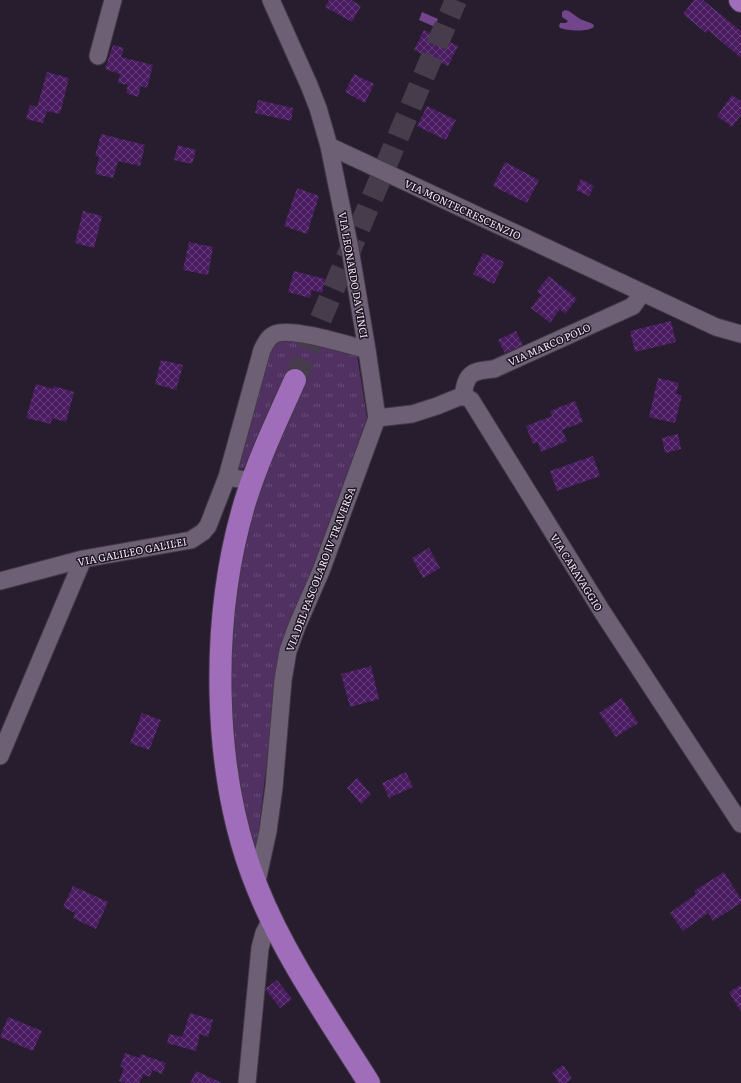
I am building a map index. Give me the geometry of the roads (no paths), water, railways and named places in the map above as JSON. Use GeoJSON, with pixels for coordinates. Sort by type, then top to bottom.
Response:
{"type":"FeatureCollection","features":[{"type":"Feature","properties":{"kind":"main road"},"geometry":{"type":"LineString","coordinates":[[295,380],[252,481],[238,530],[230,574],[222,637],[221,690],[223,734],[231,802],[256,886],[271,920],[299,972],[369,1083]]}},
{"type":"Feature","properties":{"kind":"street"},"geometry":{"type":"LineString","coordinates":[[98,56],[113,0]]}},
{"type":"Feature","properties":{"kind":"street"},"geometry":{"type":"LineString","coordinates":[[272,0],[310,85],[329,146]]}},
{"type":"Feature","properties":{"kind":"street","name":"VIA MONTECRESCENZIO"},"geometry":{"type":"LineString","coordinates":[[329,146],[716,327],[741,334]]}},
{"type":"Feature","properties":{"kind":"street","name":"VIA LEONARDO DA VINCI"},"geometry":{"type":"LineString","coordinates":[[227,477],[262,350],[264,344],[270,337],[277,333],[290,332],[367,350],[350,249],[329,146]]}},
{"type":"Feature","properties":{"kind":"street","name":"VIA MARCO POLO"},"geometry":{"type":"LineString","coordinates":[[463,397],[467,378],[473,372],[494,369],[634,306],[642,292]]}},
{"type":"Feature","properties":{"kind":"street","name":"VIA DEL PASCOLARO IV TRAVERSA"},"geometry":{"type":"LineString","coordinates":[[256,886],[269,823],[274,787],[283,680],[287,657],[297,626],[321,571],[377,418],[367,350]]}},
{"type":"Feature","properties":{"kind":"street"},"geometry":{"type":"LineString","coordinates":[[377,418],[412,414],[463,397]]}},
{"type":"Feature","properties":{"kind":"street","name":"VIA CARAVAGGIO"},"geometry":{"type":"LineString","coordinates":[[463,397],[471,400],[599,606],[741,824]]}},
{"type":"Feature","properties":{"kind":"street"},"geometry":{"type":"LineString","coordinates":[[227,477],[252,481]]}},
{"type":"Feature","properties":{"kind":"street","name":"VIA GALILEO GALILEI"},"geometry":{"type":"LineString","coordinates":[[0,581],[84,559],[182,543],[195,538],[203,532],[211,521],[227,477]]}},
{"type":"Feature","properties":{"kind":"street"},"geometry":{"type":"LineString","coordinates":[[0,756],[84,559]]}},
{"type":"Feature","properties":{"kind":"street"},"geometry":{"type":"LineString","coordinates":[[247,1083],[260,948],[264,933],[271,920]]}},
{"type":"Feature","properties":{"kind":"tunnel"},"geometry":{"type":"LineString","coordinates":[[295,380],[456,0]]}}]}
